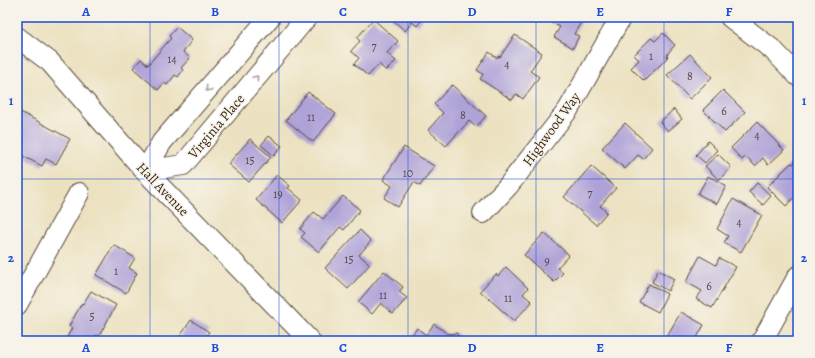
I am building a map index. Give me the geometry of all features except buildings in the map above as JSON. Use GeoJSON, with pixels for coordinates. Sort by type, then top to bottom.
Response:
{"type":"FeatureCollection","features":[{"type":"Feature","properties":{"kind":"street"},"geometry":{"type":"LineString","coordinates":[[146,171],[162,142],[270,17]]}},
{"type":"Feature","properties":{"kind":"street","name":"Virginia Place"},"geometry":{"type":"LineString","coordinates":[[146,171],[183,165],[307,17]]}},
{"type":"Feature","properties":{"kind":"street","name":"Highwood Way"},"geometry":{"type":"LineString","coordinates":[[483,213],[508,186],[568,110],[621,17]]}},
{"type":"Feature","properties":{"kind":"street"},"geometry":{"type":"LineString","coordinates":[[730,17],[773,50],[798,75]]}},
{"type":"Feature","properties":{"kind":"street","name":"Hall Avenue"},"geometry":{"type":"LineString","coordinates":[[17,37],[50,62],[146,171],[310,341]]}},
{"type":"Feature","properties":{"kind":"street"},"geometry":{"type":"LineString","coordinates":[[17,305],[79,193]]}},
{"type":"Feature","properties":{"kind":"street"},"geometry":{"type":"LineString","coordinates":[[762,341],[798,276]]}}]}
